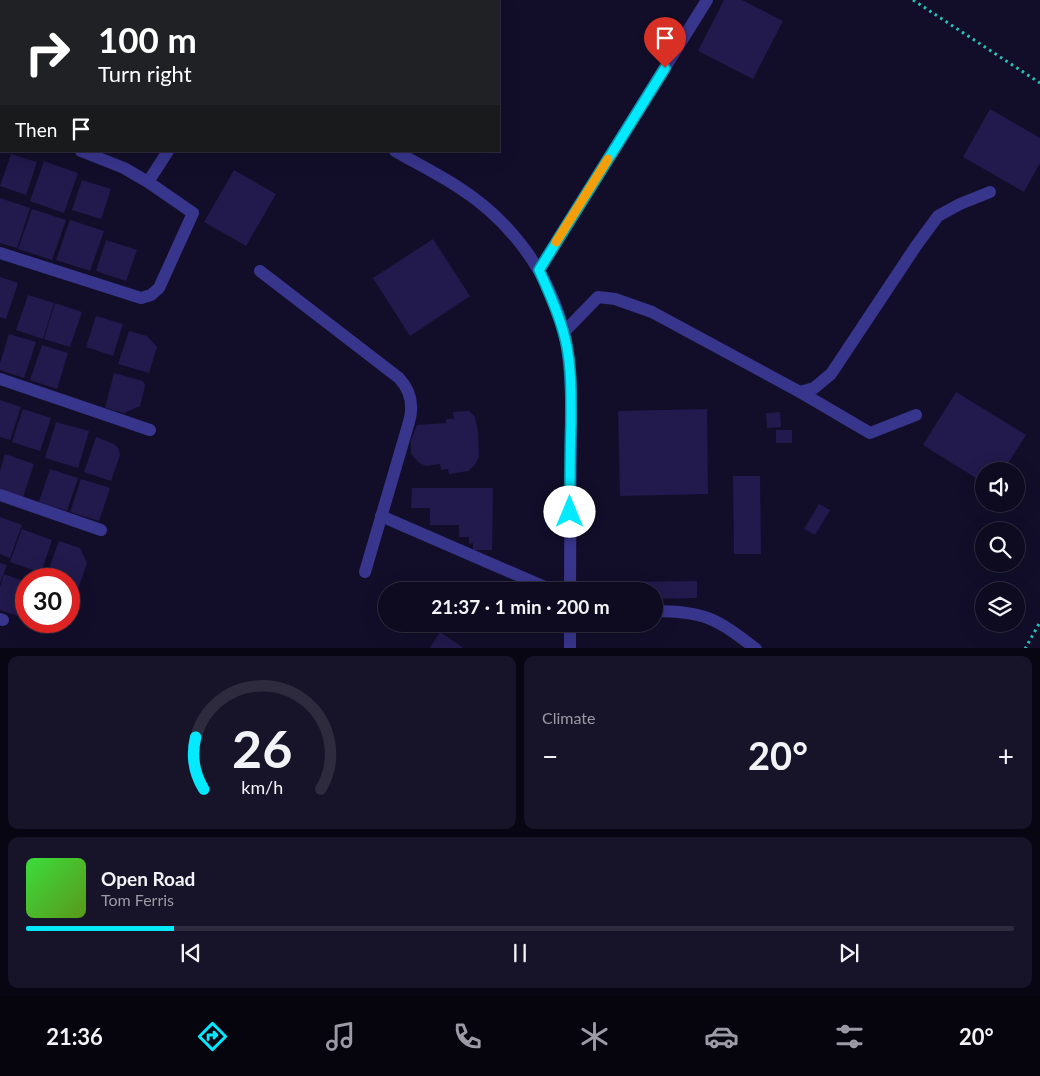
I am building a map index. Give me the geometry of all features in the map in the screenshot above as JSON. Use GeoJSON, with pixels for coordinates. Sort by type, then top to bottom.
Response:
{"type":"FeatureCollection","features":[{"type":"Feature","properties":{"kind":"street"},"geometry":{"type":"LineString","coordinates":[[539,270],[707,0]]}},
{"type":"Feature","properties":{"kind":"street"},"geometry":{"type":"LineString","coordinates":[[0,254],[130,296],[141,298],[151,295],[159,288],[193,213],[124,168],[84,152]]}},
{"type":"Feature","properties":{"kind":"street"},"geometry":{"type":"LineString","coordinates":[[148,182],[167,152]]}},
{"type":"Feature","properties":{"kind":"street"},"geometry":{"type":"LineString","coordinates":[[397,152],[459,188],[485,206],[523,246],[539,270],[554,300],[564,332],[571,392],[570,582]]}},
{"type":"Feature","properties":{"kind":"street"},"geometry":{"type":"LineString","coordinates":[[800,392],[814,388],[831,374],[938,216],[960,204],[990,192]]}},
{"type":"Feature","properties":{"kind":"street"},"geometry":{"type":"LineString","coordinates":[[260,271],[393,374],[404,384],[411,398],[411,414],[365,572]]}},
{"type":"Feature","properties":{"kind":"street"},"geometry":{"type":"LineString","coordinates":[[564,332],[598,298],[615,299],[652,312],[800,392],[870,433],[916,415]]}},
{"type":"Feature","properties":{"kind":"street"},"geometry":{"type":"LineString","coordinates":[[0,379],[150,430]]}},
{"type":"Feature","properties":{"kind":"street"},"geometry":{"type":"LineString","coordinates":[[0,496],[101,530]]}},
{"type":"Feature","properties":{"kind":"street"},"geometry":{"type":"LineString","coordinates":[[381,516],[533,582]]}},
{"type":"Feature","properties":{"kind":"street"},"geometry":{"type":"LineString","coordinates":[[663,611],[679,611],[706,616],[730,628],[756,648]]}},
{"type":"Feature","properties":{"kind":"street"},"geometry":{"type":"LineString","coordinates":[[570,632],[570,648]]}},
{"type":"Feature","properties":{"kind":"path"},"geometry":{"type":"LineString","coordinates":[[913,0],[1040,83]]}},
{"type":"Feature","properties":{"kind":"path"},"geometry":{"type":"LineString","coordinates":[[1025,648],[1040,622]]}},
{"type":"Feature","properties":{"kind":"building"},"geometry":{"type":"Polygon","coordinates":[[[724,0],[742,0],[783,21],[753,79],[698,51],[724,0]]]}},
{"type":"Feature","properties":{"kind":"building"},"geometry":{"type":"Polygon","coordinates":[[[990,109],[1040,138],[1040,163],[1024,192],[963,157],[990,109]]]}},
{"type":"Feature","properties":{"kind":"building"},"geometry":{"type":"Polygon","coordinates":[[[11,154],[37,162],[26,195],[0,186],[11,154]]]}},
{"type":"Feature","properties":{"kind":"building"},"geometry":{"type":"Polygon","coordinates":[[[44,161],[78,173],[64,213],[30,201],[44,161]]]}},
{"type":"Feature","properties":{"kind":"building"},"geometry":{"type":"Polygon","coordinates":[[[234,170],[276,194],[246,246],[204,222],[234,170]]]}},
{"type":"Feature","properties":{"kind":"building"},"geometry":{"type":"Polygon","coordinates":[[[82,180],[111,189],[101,219],[72,210],[82,180]]]}},
{"type":"Feature","properties":{"kind":"building"},"geometry":{"type":"Polygon","coordinates":[[[0,198],[30,208],[17,248],[0,243],[0,198]]]}},
{"type":"Feature","properties":{"kind":"building"},"geometry":{"type":"Polygon","coordinates":[[[32,209],[66,220],[52,260],[18,249],[32,209]]]}},
{"type":"Feature","properties":{"kind":"building"},"geometry":{"type":"Polygon","coordinates":[[[70,220],[104,231],[90,271],[56,260],[70,220]]]}},
{"type":"Feature","properties":{"kind":"building"},"geometry":{"type":"Polygon","coordinates":[[[433,239],[470,296],[410,336],[373,278],[433,239]]]}},
{"type":"Feature","properties":{"kind":"building"},"geometry":{"type":"Polygon","coordinates":[[[106,240],[137,250],[126,281],[96,271],[106,240]]]}},
{"type":"Feature","properties":{"kind":"building"},"geometry":{"type":"Polygon","coordinates":[[[0,277],[18,283],[6,319],[0,317],[0,277]]]}},
{"type":"Feature","properties":{"kind":"building"},"geometry":{"type":"Polygon","coordinates":[[[28,295],[54,303],[43,339],[16,330],[28,295]]]}},
{"type":"Feature","properties":{"kind":"building"},"geometry":{"type":"Polygon","coordinates":[[[55,303],[82,312],[70,347],[44,339],[55,303]]]}},
{"type":"Feature","properties":{"kind":"building"},"geometry":{"type":"Polygon","coordinates":[[[96,316],[123,324],[113,356],[86,347],[96,316]]]}},
{"type":"Feature","properties":{"kind":"building"},"geometry":{"type":"Polygon","coordinates":[[[129,331],[147,336],[157,347],[149,373],[118,364],[129,331]]]}},
{"type":"Feature","properties":{"kind":"building"},"geometry":{"type":"Polygon","coordinates":[[[9,334],[36,342],[24,378],[0,370],[0,363],[9,334]]]}},
{"type":"Feature","properties":{"kind":"building"},"geometry":{"type":"Polygon","coordinates":[[[42,345],[68,353],[57,389],[30,380],[42,345]]]}},
{"type":"Feature","properties":{"kind":"building"},"geometry":{"type":"Polygon","coordinates":[[[114,373],[143,381],[145,386],[140,406],[124,413],[105,408],[114,373]]]}},
{"type":"Feature","properties":{"kind":"building"},"geometry":{"type":"Polygon","coordinates":[[[956,392],[1026,435],[1009,462],[975,462],[975,477],[923,445],[956,392]]]}},
{"type":"Feature","properties":{"kind":"building"},"geometry":{"type":"Polygon","coordinates":[[[0,400],[21,407],[10,440],[0,437],[0,400]]]}},
{"type":"Feature","properties":{"kind":"building"},"geometry":{"type":"Polygon","coordinates":[[[23,409],[51,418],[40,451],[12,442],[23,409]]]}},
{"type":"Feature","properties":{"kind":"building"},"geometry":{"type":"Polygon","coordinates":[[[707,409],[708,494],[620,496],[618,411],[707,409]]]}},
{"type":"Feature","properties":{"kind":"building"},"geometry":{"type":"Polygon","coordinates":[[[469,411],[475,417],[478,431],[479,457],[474,466],[468,471],[449,474],[448,469],[441,470],[440,464],[426,466],[418,462],[411,454],[411,440],[417,425],[446,423],[446,419],[454,419],[453,412],[469,411]]]}},
{"type":"Feature","properties":{"kind":"building"},"geometry":{"type":"Polygon","coordinates":[[[780,412],[781,427],[767,428],[766,413],[780,412]]]}},
{"type":"Feature","properties":{"kind":"building"},"geometry":{"type":"Polygon","coordinates":[[[56,422],[89,431],[78,468],[45,458],[56,422]]]}},
{"type":"Feature","properties":{"kind":"building"},"geometry":{"type":"Polygon","coordinates":[[[776,430],[792,430],[792,443],[776,443],[776,430]]]}},
{"type":"Feature","properties":{"kind":"building"},"geometry":{"type":"Polygon","coordinates":[[[96,437],[114,444],[118,448],[120,455],[111,481],[84,472],[96,437]]]}},
{"type":"Feature","properties":{"kind":"building"},"geometry":{"type":"Polygon","coordinates":[[[5,454],[34,464],[23,497],[0,490],[0,471],[5,454]]]}},
{"type":"Feature","properties":{"kind":"building"},"geometry":{"type":"Polygon","coordinates":[[[50,469],[78,478],[67,511],[39,502],[50,469]]]}},
{"type":"Feature","properties":{"kind":"building"},"geometry":{"type":"Polygon","coordinates":[[[733,476],[760,476],[761,554],[734,554],[733,476]]]}},
{"type":"Feature","properties":{"kind":"building"},"geometry":{"type":"Polygon","coordinates":[[[81,479],[110,488],[99,521],[70,512],[81,479]]]}},
{"type":"Feature","properties":{"kind":"building"},"geometry":{"type":"Polygon","coordinates":[[[412,488],[493,488],[492,550],[473,550],[473,543],[469,544],[469,537],[459,537],[459,525],[430,525],[430,508],[411,508],[412,488]]]}},
{"type":"Feature","properties":{"kind":"building"},"geometry":{"type":"Polygon","coordinates":[[[819,504],[830,510],[815,535],[804,529],[819,504]]]}},
{"type":"Feature","properties":{"kind":"building"},"geometry":{"type":"Polygon","coordinates":[[[0,517],[22,525],[10,558],[0,554],[0,517]]]}},
{"type":"Feature","properties":{"kind":"building"},"geometry":{"type":"Polygon","coordinates":[[[22,529],[52,540],[43,568],[27,568],[10,562],[22,529]]]}},
{"type":"Feature","properties":{"kind":"building"},"geometry":{"type":"Polygon","coordinates":[[[59,541],[80,548],[87,563],[80,583],[80,568],[49,568],[59,541]]]}},
{"type":"Feature","properties":{"kind":"building"},"geometry":{"type":"Polygon","coordinates":[[[0,563],[7,565],[0,583],[0,563]]]}},
{"type":"Feature","properties":{"kind":"building"},"geometry":{"type":"Polygon","coordinates":[[[4,574],[15,578],[15,615],[0,610],[0,587],[4,574]]]}},
{"type":"Feature","properties":{"kind":"building"},"geometry":{"type":"Polygon","coordinates":[[[697,581],[697,598],[663,599],[663,582],[623,582],[697,581]]]}},
{"type":"Feature","properties":{"kind":"building"},"geometry":{"type":"Polygon","coordinates":[[[440,632],[464,648],[430,648],[440,632]]]}},
{"type":"Feature","properties":{"kind":"slow traffic"},"geometry":{"type":"LineString","coordinates":[[556,242],[608,159]]}},
{"type":"Feature","properties":{"kind":"route"},"geometry":{"type":"LineString","coordinates":[[570,512],[571,392],[569,366],[564,332],[554,300],[539,270],[665,68]]}}]}
